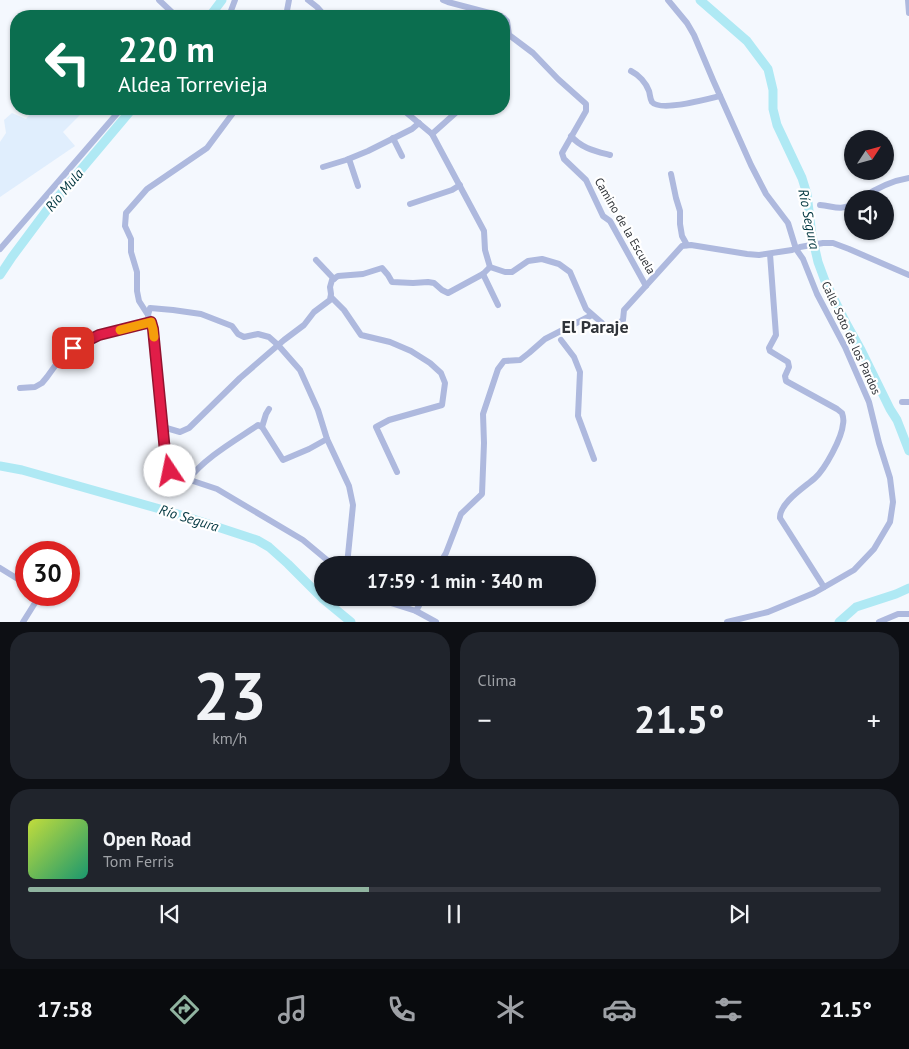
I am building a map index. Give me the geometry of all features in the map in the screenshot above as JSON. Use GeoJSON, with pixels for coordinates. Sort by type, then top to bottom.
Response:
{"type":"FeatureCollection","features":[{"type":"Feature","properties":{"kind":"street"},"geometry":{"type":"LineString","coordinates":[[159,0],[170,10]]}},
{"type":"Feature","properties":{"kind":"street"},"geometry":{"type":"LineString","coordinates":[[308,0],[320,10]]}},
{"type":"Feature","properties":{"kind":"street","name":"Camino de la Escuela"},"geometry":{"type":"LineString","coordinates":[[443,0],[478,10]]}},
{"type":"Feature","properties":{"kind":"street","name":"Calle Soto de los Pardos"},"geometry":{"type":"LineString","coordinates":[[668,0],[687,22],[694,35],[751,165],[766,194],[788,223],[817,294],[845,347],[870,402],[879,443],[890,478],[893,502],[890,522],[874,549],[854,570],[814,594],[768,612],[727,622]]}},
{"type":"Feature","properties":{"kind":"street"},"geometry":{"type":"LineString","coordinates":[[908,0],[909,13]]}},
{"type":"Feature","properties":{"kind":"street","name":"Camino de la Escuela"},"geometry":{"type":"LineString","coordinates":[[510,36],[534,53],[558,79],[586,104],[586,111],[562,153],[564,159],[586,180],[603,216],[610,221],[646,286]]}},
{"type":"Feature","properties":{"kind":"street"},"geometry":{"type":"LineString","coordinates":[[631,71],[645,84],[651,101],[661,106],[672,106],[720,96]]}},
{"type":"Feature","properties":{"kind":"street"},"geometry":{"type":"LineString","coordinates":[[0,248],[116,115]]}},
{"type":"Feature","properties":{"kind":"street"},"geometry":{"type":"LineString","coordinates":[[232,115],[207,148],[147,189],[126,214],[125,226],[131,239],[137,272],[139,301],[148,315],[153,329],[166,462],[170,471],[175,475],[217,489],[303,540],[322,556]]}},
{"type":"Feature","properties":{"kind":"street"},"geometry":{"type":"LineString","coordinates":[[409,115],[432,134],[460,185],[484,231],[484,250],[490,267]]}},
{"type":"Feature","properties":{"kind":"street"},"geometry":{"type":"LineString","coordinates":[[432,134],[453,115]]}},
{"type":"Feature","properties":{"kind":"street"},"geometry":{"type":"LineString","coordinates":[[323,166],[349,159],[368,151],[412,129],[418,123]]}},
{"type":"Feature","properties":{"kind":"street"},"geometry":{"type":"LineString","coordinates":[[571,136],[586,148],[610,156]]}},
{"type":"Feature","properties":{"kind":"street"},"geometry":{"type":"LineString","coordinates":[[393,138],[402,156]]}},
{"type":"Feature","properties":{"kind":"street"},"geometry":{"type":"LineString","coordinates":[[349,159],[358,186]]}},
{"type":"Feature","properties":{"kind":"street"},"geometry":{"type":"LineString","coordinates":[[670,174],[680,211],[682,236],[687,245]]}},
{"type":"Feature","properties":{"kind":"street"},"geometry":{"type":"LineString","coordinates":[[874,190],[900,179],[909,178]]}},
{"type":"Feature","properties":{"kind":"street"},"geometry":{"type":"LineString","coordinates":[[410,204],[452,190],[460,185]]}},
{"type":"Feature","properties":{"kind":"street"},"geometry":{"type":"LineString","coordinates":[[820,205],[844,207]]}},
{"type":"Feature","properties":{"kind":"street"},"geometry":{"type":"LineString","coordinates":[[490,267],[505,272],[512,272],[528,261],[542,259],[559,264],[570,272],[586,309],[610,330],[623,320],[624,310],[682,246],[687,245],[759,255],[825,242],[849,248],[909,275]]}},
{"type":"Feature","properties":{"kind":"street"},"geometry":{"type":"LineString","coordinates":[[770,254],[776,335],[769,348],[770,351],[788,362],[789,367],[785,376],[786,380],[837,409],[842,413],[843,417],[843,426],[838,442],[816,478],[792,497],[780,514],[780,518],[824,587]]}},
{"type":"Feature","properties":{"kind":"street"},"geometry":{"type":"LineString","coordinates":[[316,260],[334,278]]}},
{"type":"Feature","properties":{"kind":"street"},"geometry":{"type":"LineString","coordinates":[[397,472],[376,427],[389,420],[442,405],[445,383],[441,373],[430,363],[411,351],[390,342],[361,335],[344,310],[331,297],[330,287],[332,280],[338,276],[363,274],[382,268],[392,282],[434,283],[448,293],[483,274],[490,267]]}},
{"type":"Feature","properties":{"kind":"street"},"geometry":{"type":"LineString","coordinates":[[483,274],[498,305]]}},
{"type":"Feature","properties":{"kind":"street"},"geometry":{"type":"LineString","coordinates":[[163,427],[180,432],[189,428],[240,378],[304,325],[314,312],[330,300],[331,297]]}},
{"type":"Feature","properties":{"kind":"street"},"geometry":{"type":"LineString","coordinates":[[148,315],[150,308],[202,314],[232,326],[238,334],[244,337],[258,334],[268,336],[300,370],[318,410],[327,439],[349,486],[353,505],[348,556]]}},
{"type":"Feature","properties":{"kind":"street"},"geometry":{"type":"LineString","coordinates":[[444,556],[461,514],[482,494],[483,414],[498,369],[504,361],[520,360],[530,354],[546,338],[592,315]]}},
{"type":"Feature","properties":{"kind":"street"},"geometry":{"type":"LineString","coordinates":[[20,388],[35,387],[42,383],[60,358],[73,348],[99,335],[151,322]]}},
{"type":"Feature","properties":{"kind":"street"},"geometry":{"type":"LineString","coordinates":[[561,340],[574,357],[580,372],[578,416],[594,459]]}},
{"type":"Feature","properties":{"kind":"street"},"geometry":{"type":"LineString","coordinates":[[269,409],[262,427],[283,460],[327,439]]}},
{"type":"Feature","properties":{"kind":"street"},"geometry":{"type":"LineString","coordinates":[[188,480],[194,471],[219,452],[258,426],[262,427]]}},
{"type":"Feature","properties":{"kind":"street"},"geometry":{"type":"LineString","coordinates":[[0,568],[15,577]]}},
{"type":"Feature","properties":{"kind":"street"},"geometry":{"type":"LineString","coordinates":[[23,622],[33,606]]}},
{"type":"Feature","properties":{"kind":"street"},"geometry":{"type":"LineString","coordinates":[[398,606],[436,622]]}},
{"type":"Feature","properties":{"kind":"street"},"geometry":{"type":"LineString","coordinates":[[416,612],[419,606]]}},
{"type":"Feature","properties":{"kind":"street"},"geometry":{"type":"LineString","coordinates":[[879,622],[898,614],[909,614]]}},
{"type":"Feature","properties":{"kind":"shaded area"},"geometry":{"type":"Polygon","coordinates":[[[10,115],[26,119],[30,115],[80,115],[63,132],[75,146],[0,197],[0,142],[6,133],[4,120],[10,115]]]}},
{"type":"Feature","properties":{"kind":"waterway","name":"Río Mula"},"geometry":{"type":"LineString","coordinates":[[214,10],[222,0]]}},
{"type":"Feature","properties":{"kind":"waterway","name":"Río Segura"},"geometry":{"type":"LineString","coordinates":[[700,0],[747,41],[768,69],[773,90],[773,109],[777,125],[802,178],[807,194],[812,236],[825,281],[897,420],[909,451]]}},
{"type":"Feature","properties":{"kind":"waterway","name":"Río Mula"},"geometry":{"type":"LineString","coordinates":[[0,275],[47,210],[127,115]]}},
{"type":"Feature","properties":{"kind":"waterway","name":"Río Segura"},"geometry":{"type":"LineString","coordinates":[[0,466],[22,470],[181,515],[257,540],[269,547],[323,599],[351,622]]}},
{"type":"Feature","properties":{"kind":"waterway","name":"Río Segura"},"geometry":{"type":"LineString","coordinates":[[839,622],[856,607],[909,588]]}},
{"type":"Feature","properties":{"kind":"slow traffic"},"geometry":{"type":"LineString","coordinates":[[120,330],[151,322],[154,337]]}},
{"type":"Feature","properties":{"kind":"district","name":"El Paraje"},"geometry":{"type":"Point","coordinates":[595,327]}},
{"type":"Feature","properties":{"kind":"route"},"geometry":{"type":"LineString","coordinates":[[73,348],[99,335],[151,322],[166,462],[170,471]]}}]}
